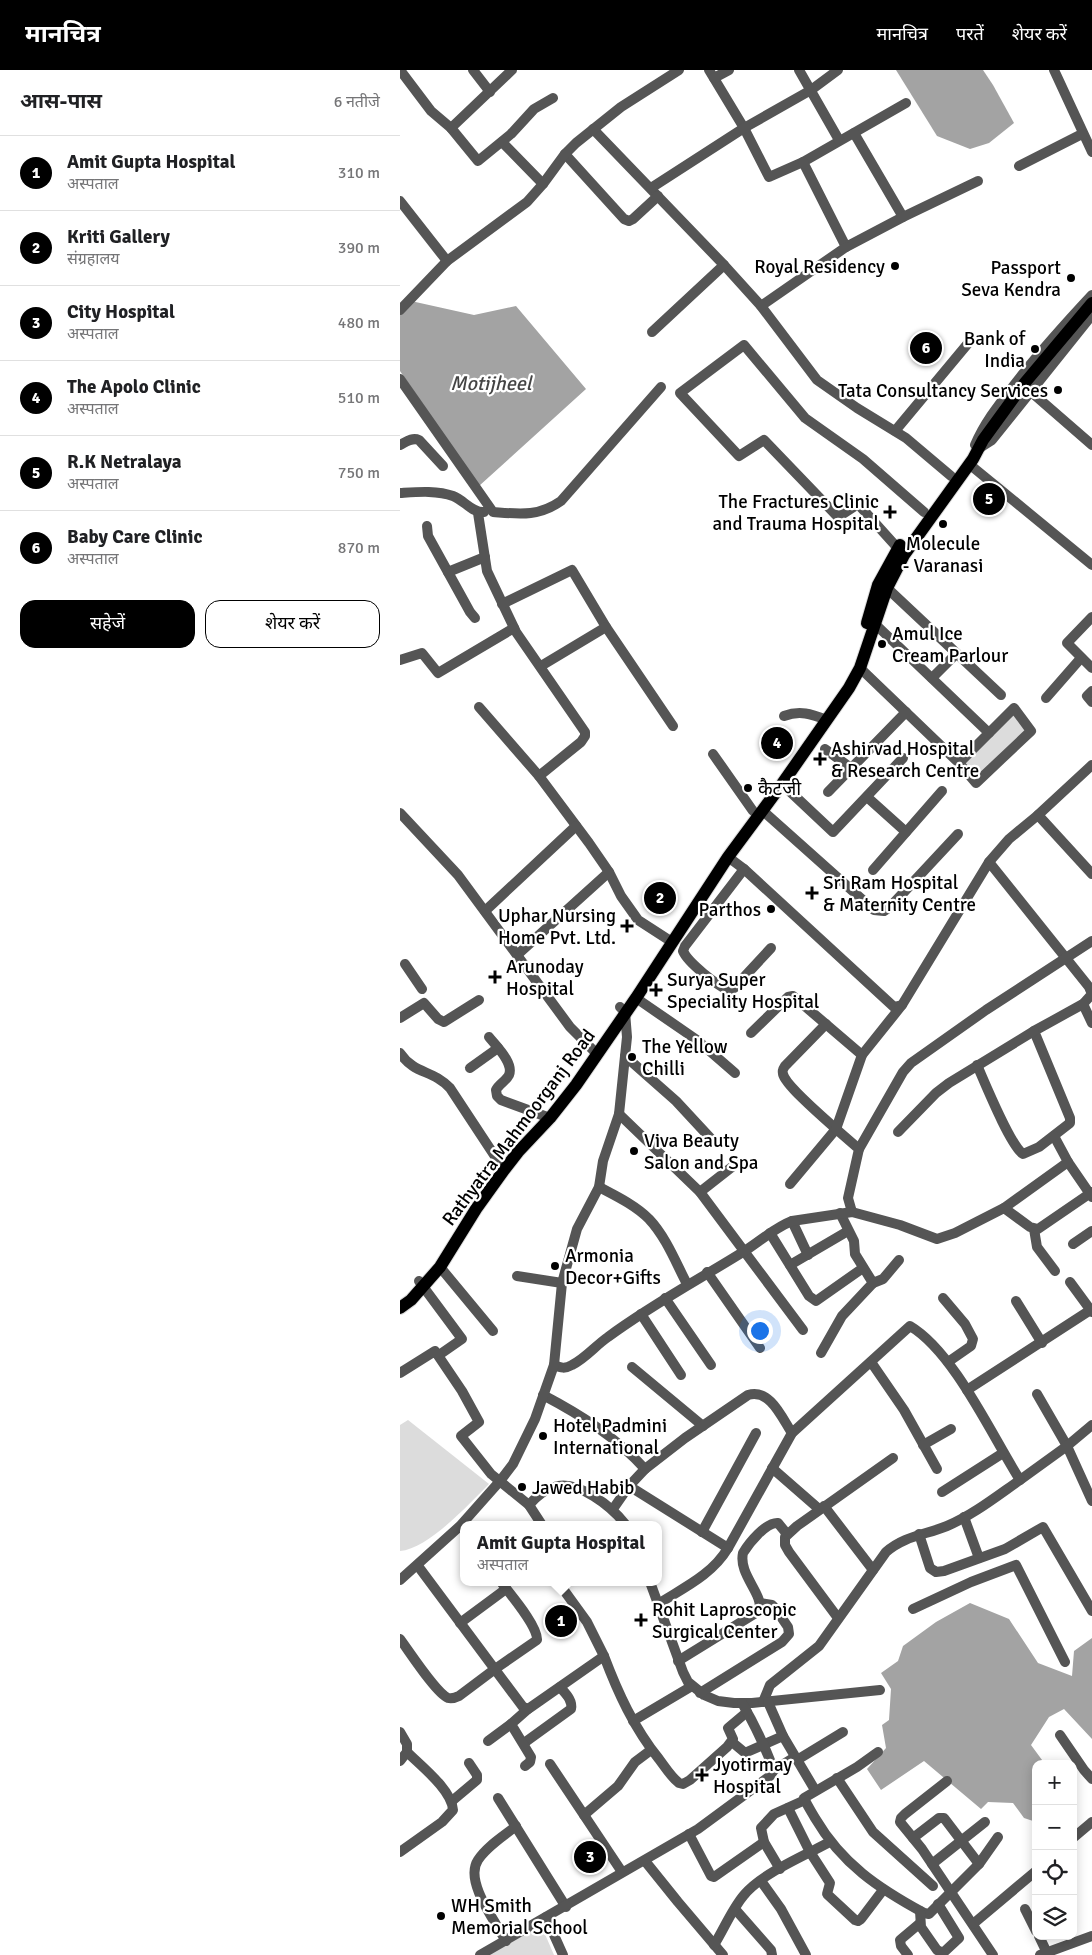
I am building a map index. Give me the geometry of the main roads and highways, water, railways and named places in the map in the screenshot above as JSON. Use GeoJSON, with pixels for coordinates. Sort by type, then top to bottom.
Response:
{"type":"FeatureCollection","features":[{"type":"Feature","properties":{"kind":"main road"},"geometry":{"type":"LineString","coordinates":[[622,1010],[636,998],[669,940],[758,811],[782,784],[824,718],[860,668],[886,588],[901,551],[969,464],[982,440],[1023,385],[1092,303]]}},
{"type":"Feature","properties":{"kind":"main road","name":"Rathyatra Mahmoorganj Road"},"geometry":{"type":"LineString","coordinates":[[400,1298],[421,1284],[502,1166],[518,1152],[547,1117],[669,940],[706,877],[758,811],[824,718],[854,666],[878,585],[924,512],[951,476],[982,440]]}},
{"type":"Feature","properties":{"kind":"main road","name":"Rathyatra Mahmoorganj Road"},"geometry":{"type":"LineString","coordinates":[[400,1308],[421,1284],[440,1267],[502,1166]]}},
{"type":"Feature","properties":{"kind":"water"},"geometry":{"type":"Polygon","coordinates":[[[896,70],[983,70],[1014,123],[989,143],[970,149],[937,136],[896,70]]]}},
{"type":"Feature","properties":{"kind":"water","name":"Motijheel"},"geometry":{"type":"Polygon","coordinates":[[[411,301],[474,315],[516,306],[586,389],[479,486],[400,371],[400,312],[411,301]]]}},
{"type":"Feature","properties":{"kind":"water"},"geometry":{"type":"Polygon","coordinates":[[[970,1603],[1009,1619],[1038,1663],[1072,1676],[1074,1651],[1092,1638],[1092,1739],[1064,1709],[1049,1717],[1031,1745],[1042,1760],[1032,1760],[1032,1821],[1024,1818],[1013,1803],[988,1802],[981,1809],[924,1761],[881,1790],[867,1769],[886,1748],[882,1725],[889,1720],[891,1689],[881,1673],[898,1661],[903,1646],[936,1622],[970,1603]]]}},
{"type":"Feature","properties":{"kind":"place","name":"Royal Residency"},"geometry":{"type":"Point","coordinates":[895,266]}},
{"type":"Feature","properties":{"kind":"place","name":"Passport Seva Kendra"},"geometry":{"type":"Point","coordinates":[1071,278]}},
{"type":"Feature","properties":{"kind":"place","name":"Baby Care Clinic"},"geometry":{"type":"Point","coordinates":[926,348]}},
{"type":"Feature","properties":{"kind":"place","name":"Bank of India"},"geometry":{"type":"Point","coordinates":[1035,349]}},
{"type":"Feature","properties":{"kind":"place","name":"Tata Consultancy Services"},"geometry":{"type":"Point","coordinates":[1058,390]}},
{"type":"Feature","properties":{"kind":"place","name":"R.K Netralaya"},"geometry":{"type":"Point","coordinates":[989,499]}},
{"type":"Feature","properties":{"kind":"place","name":"The Fractures Clinic and Trauma Hospital"},"geometry":{"type":"Point","coordinates":[890,512]}},
{"type":"Feature","properties":{"kind":"place","name":"Molecule - Varanasi"},"geometry":{"type":"Point","coordinates":[943,524]}},
{"type":"Feature","properties":{"kind":"place","name":"Amul Ice Cream Parlour"},"geometry":{"type":"Point","coordinates":[882,644]}},
{"type":"Feature","properties":{"kind":"place","name":"The Apolo Clinic"},"geometry":{"type":"Point","coordinates":[777,743]}},
{"type":"Feature","properties":{"kind":"place","name":"Ashirvad Hospital & Research Centre"},"geometry":{"type":"Point","coordinates":[820,759]}},
{"type":"Feature","properties":{"kind":"place","name":"कैटजी"},"geometry":{"type":"Point","coordinates":[748,788]}},
{"type":"Feature","properties":{"kind":"place","name":"Sri Ram Hospital & Maternity Centre"},"geometry":{"type":"Point","coordinates":[812,893]}},
{"type":"Feature","properties":{"kind":"place","name":"Kriti Gallery"},"geometry":{"type":"Point","coordinates":[660,898]}},
{"type":"Feature","properties":{"kind":"place","name":"Parthos"},"geometry":{"type":"Point","coordinates":[771,909]}},
{"type":"Feature","properties":{"kind":"place","name":"Uphar Nursing Home Pvt. Ltd."},"geometry":{"type":"Point","coordinates":[627,926]}},
{"type":"Feature","properties":{"kind":"place","name":"Arunoday Hospital"},"geometry":{"type":"Point","coordinates":[495,977]}},
{"type":"Feature","properties":{"kind":"place","name":"Surya Super Speciality Hospital"},"geometry":{"type":"Point","coordinates":[656,990]}},
{"type":"Feature","properties":{"kind":"place","name":"The Yellow Chilli"},"geometry":{"type":"Point","coordinates":[632,1057]}},
{"type":"Feature","properties":{"kind":"place","name":"Viva Beauty Salon and Spa"},"geometry":{"type":"Point","coordinates":[634,1151]}},
{"type":"Feature","properties":{"kind":"place","name":"Armonia Decor+Gifts"},"geometry":{"type":"Point","coordinates":[555,1266]}},
{"type":"Feature","properties":{"kind":"place","name":"Hotel Padmini International"},"geometry":{"type":"Point","coordinates":[543,1436]}},
{"type":"Feature","properties":{"kind":"place","name":"Jawed Habib"},"geometry":{"type":"Point","coordinates":[522,1487]}},
{"type":"Feature","properties":{"kind":"place","name":"Rohit Laproscopic Surgical Center"},"geometry":{"type":"Point","coordinates":[641,1620]}},
{"type":"Feature","properties":{"kind":"place","name":"Amit Gupta Hospital"},"geometry":{"type":"Point","coordinates":[561,1621]}},
{"type":"Feature","properties":{"kind":"place","name":"Jyotirmay Hospital"},"geometry":{"type":"Point","coordinates":[702,1775]}},
{"type":"Feature","properties":{"kind":"place","name":"City Hospital"},"geometry":{"type":"Point","coordinates":[590,1857]}},
{"type":"Feature","properties":{"kind":"place","name":"WH Smith Memorial School"},"geometry":{"type":"Point","coordinates":[441,1916]}}]}
